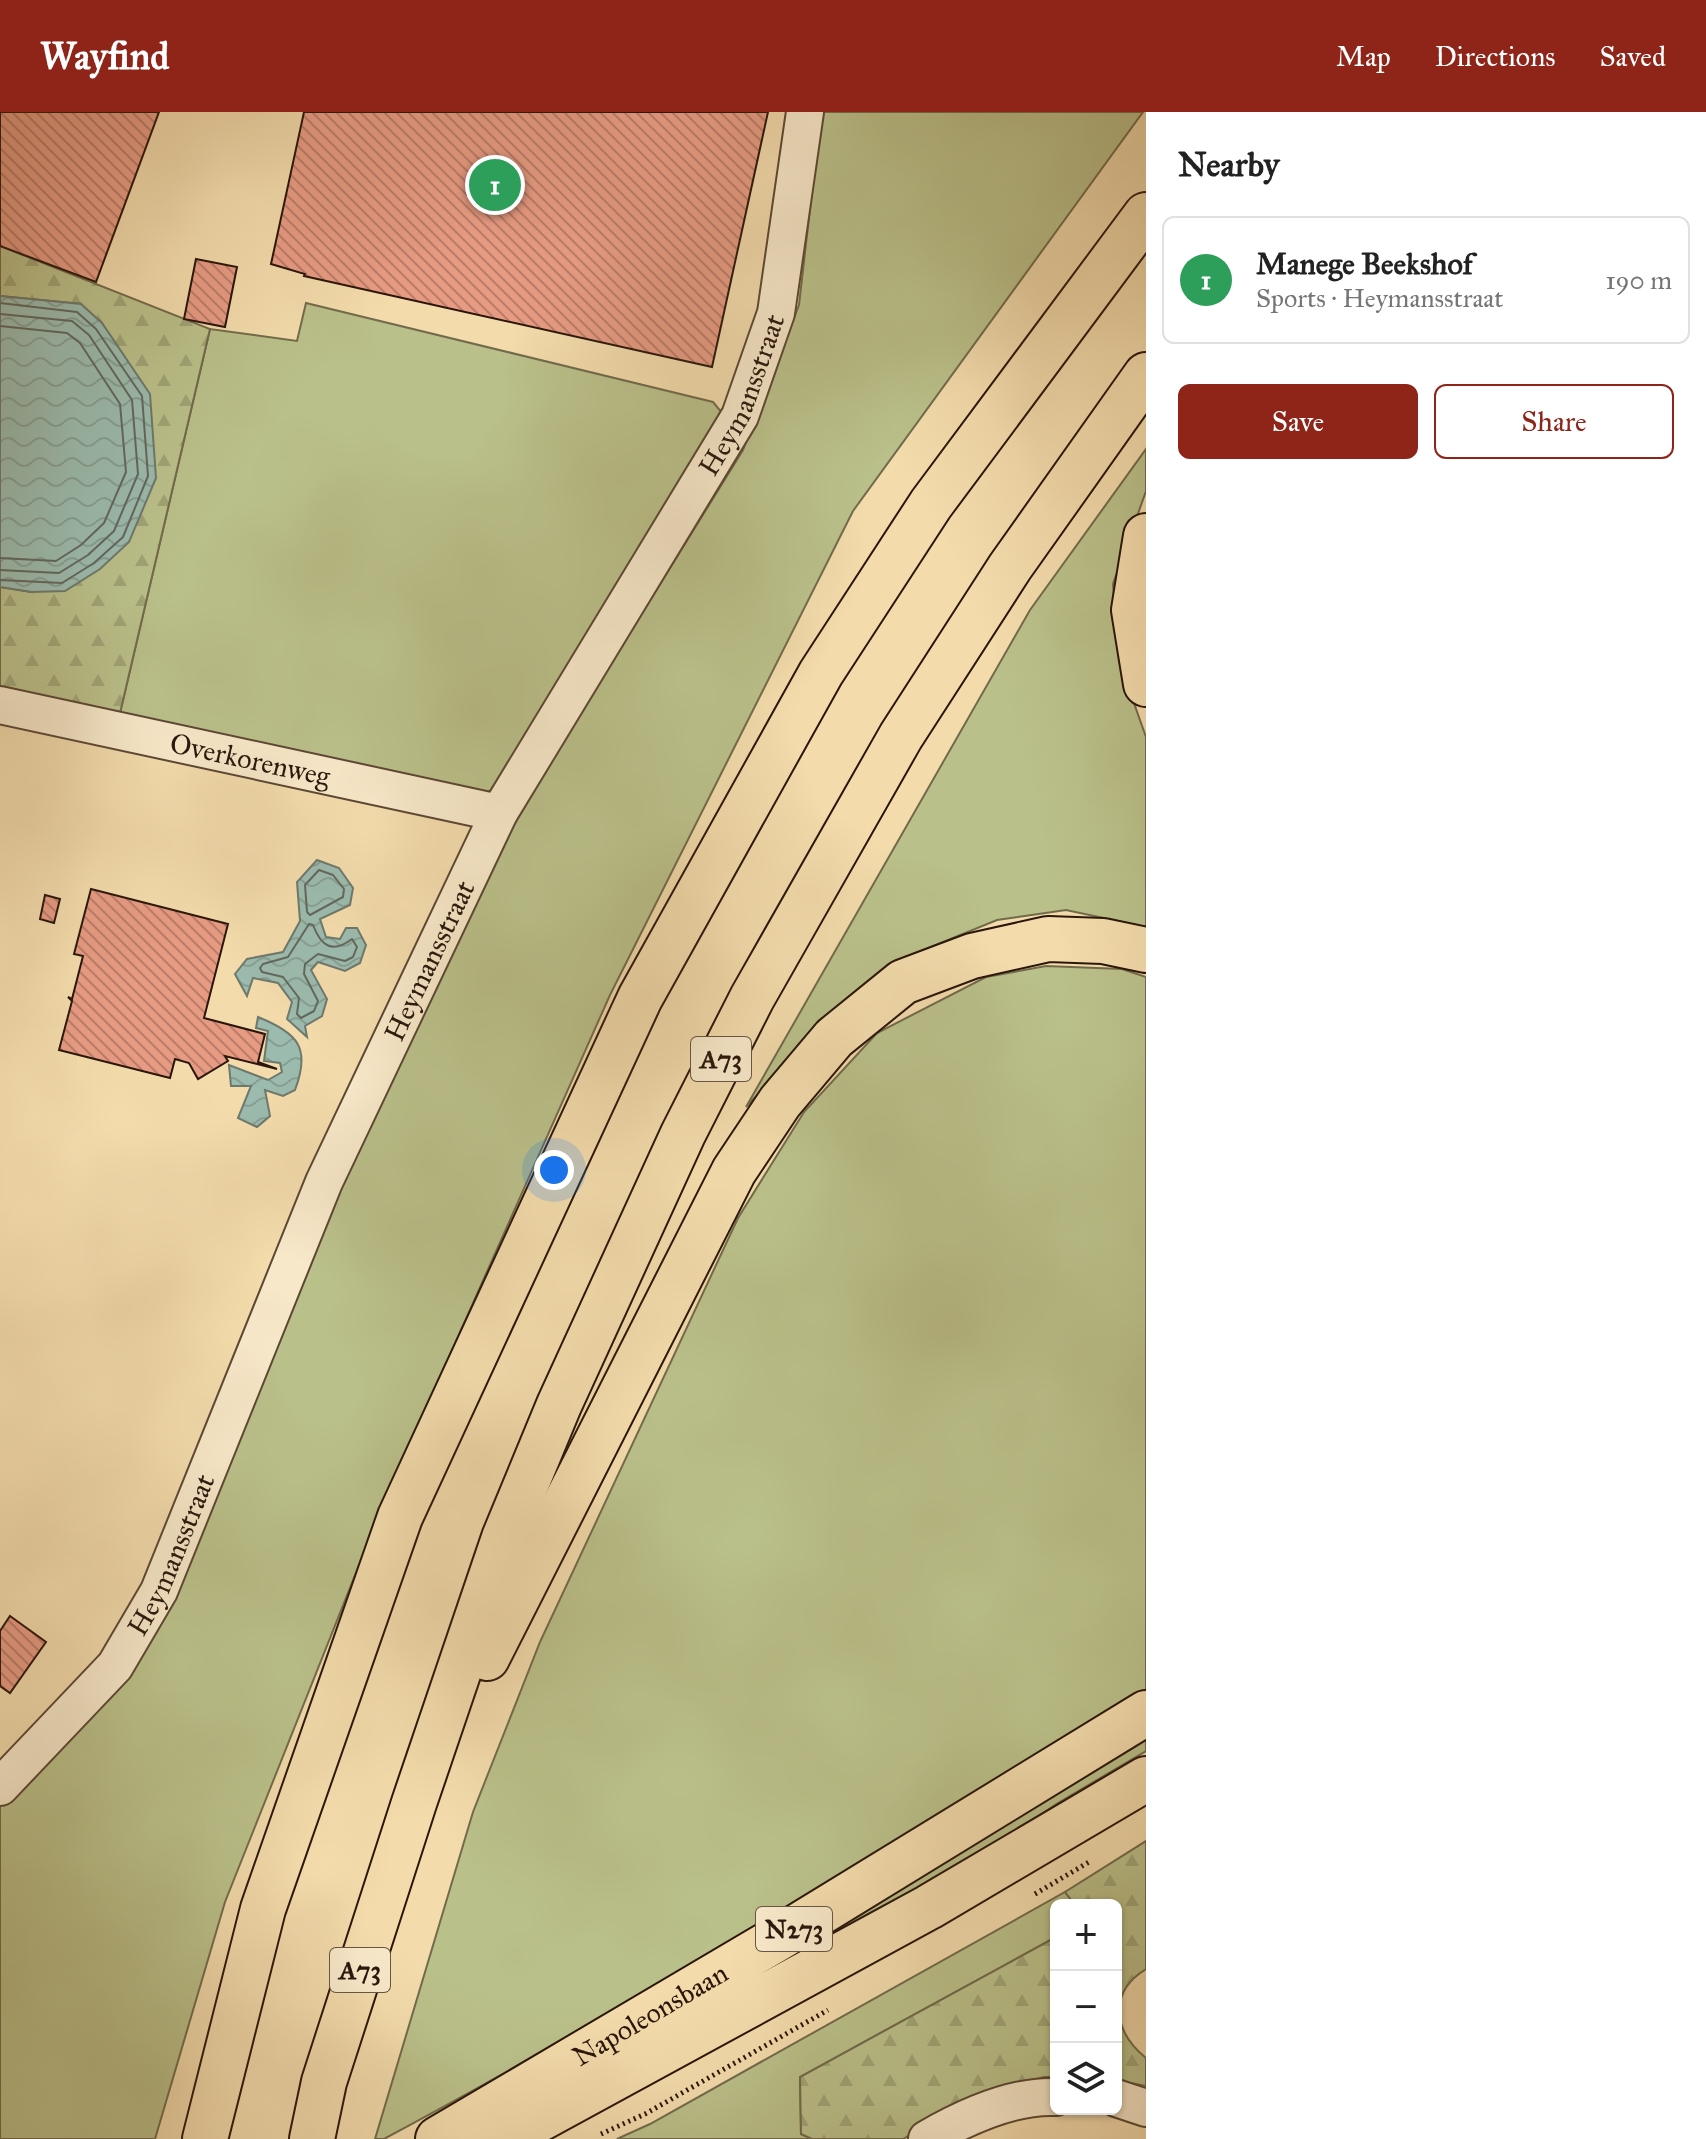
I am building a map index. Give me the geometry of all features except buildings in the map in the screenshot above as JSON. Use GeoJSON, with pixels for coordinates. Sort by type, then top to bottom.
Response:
{"type":"FeatureCollection","features":[{"type":"Feature","properties":{"kind":"main road"},"geometry":{"type":"LineString","coordinates":[[205,2139],[263,1909],[400,1517],[640,998],[821,673],[931,504],[1146,215]]}},
{"type":"Feature","properties":{"kind":"main road","name":"A73"},"geometry":{"type":"LineString","coordinates":[[312,2139],[324,2082],[504,1538],[559,1405],[669,1162],[731,1038],[827,862],[901,736],[1010,567],[1146,375]]}},
{"type":"Feature","properties":{"kind":"main road"},"geometry":{"type":"LineString","coordinates":[[1146,536],[1134,610],[1146,684]]}},
{"type":"Feature","properties":{"kind":"main road","name":"A73"},"geometry":{"type":"LineString","coordinates":[[414,1803],[708,1218],[734,1171],[789,1091],[834,1038],[903,982],[972,956],[1048,939],[1103,941],[1146,950]]}},
{"type":"Feature","properties":{"kind":"main road","name":"Napoleonsbaan"},"geometry":{"type":"LineString","coordinates":[[438,2139],[782,1936],[1146,1713]]}},
{"type":"Feature","properties":{"kind":"main road","name":"Napoleonsbaan"},"geometry":{"type":"LineString","coordinates":[[503,2139],[929,1907],[1146,1779]]}},
{"type":"Feature","properties":{"kind":"street","name":"Heymansstraat"},"geometry":{"type":"LineString","coordinates":[[0,1787],[115,1666],[159,1591],[324,1182],[499,813],[740,416],[776,313],[805,112]]}},
{"type":"Feature","properties":{"kind":"street","name":"Overkorenweg"},"geometry":{"type":"LineString","coordinates":[[0,705],[499,813]]}},
{"type":"Feature","properties":{"kind":"street"},"geometry":{"type":"LineString","coordinates":[[927,2139],[960,2119],[1037,2096],[1050,2097]]}},
{"type":"Feature","properties":{"kind":"street"},"geometry":{"type":"LineString","coordinates":[[1122,2100],[1146,2108]]}},
{"type":"Feature","properties":{"kind":"green space"},"geometry":{"type":"Polygon","coordinates":[[[821,112],[1143,112],[853,511],[610,995],[381,1510],[225,1902],[155,2139],[0,2139],[0,1805],[119,1680],[342,1180],[516,817],[743,450],[799,305],[821,112]]]}},
{"type":"Feature","properties":{"kind":"green space"},"geometry":{"type":"Polygon","coordinates":[[[0,246],[210,329],[120,713],[0,686],[0,587],[32,592],[81,304],[0,296],[0,246]]]}},
{"type":"Feature","properties":{"kind":"green space"},"geometry":{"type":"Polygon","coordinates":[[[306,303],[713,402],[723,414],[503,786],[476,796],[120,713],[210,329],[297,341],[306,303]]]}},
{"type":"Feature","properties":{"kind":"green space"},"geometry":{"type":"Polygon","coordinates":[[[1146,449],[1146,491],[1113,584],[1119,661],[1146,737],[1146,927],[1066,910],[997,920],[901,959],[816,1031],[746,1107],[1030,610],[1146,449]]]}},
{"type":"Feature","properties":{"kind":"green space"},"geometry":{"type":"Polygon","coordinates":[[[1046,966],[1122,969],[1146,977],[1146,1691],[673,1977],[384,2139],[375,2139],[473,1812],[540,1642],[738,1218],[804,1112],[877,1033],[986,977],[1046,966]]]}},
{"type":"Feature","properties":{"kind":"green space"},"geometry":{"type":"Polygon","coordinates":[[[1146,1723],[1146,1751],[1058,1803],[905,1905],[485,2139],[1146,1723]]]}},
{"type":"Feature","properties":{"kind":"green space"},"geometry":{"type":"Polygon","coordinates":[[[1146,1841],[1146,1969],[1133,1979],[1122,1996],[1122,1899],[1070,1899],[1065,1892],[1146,1841]]]}},
{"type":"Feature","properties":{"kind":"green space"},"geometry":{"type":"Polygon","coordinates":[[[1065,1892],[1070,1899],[1052,1899],[1065,1892]]]}},
{"type":"Feature","properties":{"kind":"green space"},"geometry":{"type":"Polygon","coordinates":[[[1050,1900],[1050,1940],[800,2077],[801,2134],[812,2139],[617,2139],[650,2124],[1050,1900]]]}},
{"type":"Feature","properties":{"kind":"green space"},"geometry":{"type":"Polygon","coordinates":[[[1050,1940],[1050,2077],[983,2093],[903,2139],[812,2139],[801,2134],[800,2077],[1050,1940]]]}},
{"type":"Feature","properties":{"kind":"green space"},"geometry":{"type":"Polygon","coordinates":[[[1122,2025],[1135,2048],[1146,2058],[1146,2086],[1122,2081],[1122,2025]]]}},
{"type":"Feature","properties":{"kind":"water"},"geometry":{"type":"Polygon","coordinates":[[[0,296],[81,304],[102,323],[150,394],[156,478],[129,542],[100,569],[65,591],[32,592],[0,587],[0,296]]]}},
{"type":"Feature","properties":{"kind":"water"},"geometry":{"type":"Polygon","coordinates":[[[317,860],[339,868],[353,888],[350,905],[320,919],[326,937],[340,939],[346,928],[357,928],[366,945],[360,963],[345,971],[318,962],[311,970],[327,999],[322,1016],[305,1026],[307,1037],[287,1019],[292,1002],[278,983],[253,978],[247,996],[235,974],[247,959],[283,952],[300,921],[297,882],[317,860]]]}},
{"type":"Feature","properties":{"kind":"water"},"geometry":{"type":"Polygon","coordinates":[[[258,1017],[292,1036],[298,1044],[302,1063],[295,1090],[283,1096],[265,1090],[270,1116],[257,1127],[238,1118],[251,1086],[231,1086],[229,1065],[268,1080],[282,1072],[280,1063],[264,1061],[268,1031],[256,1028],[258,1017]]]}},
{"type":"Feature","properties":{"kind":"place","name":"Manege Beekshof"},"geometry":{"type":"Point","coordinates":[495,185]}}]}
